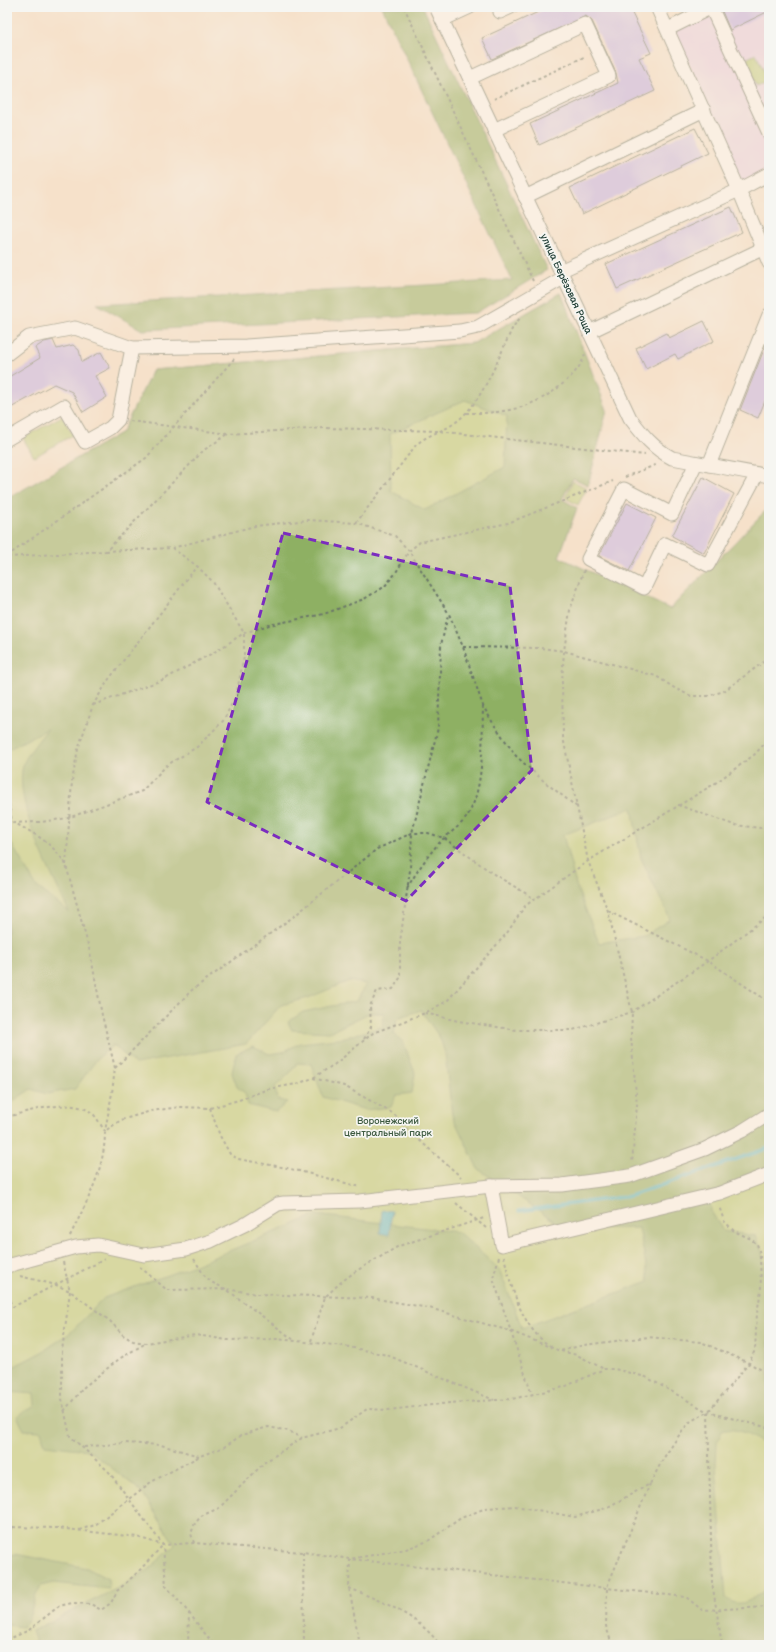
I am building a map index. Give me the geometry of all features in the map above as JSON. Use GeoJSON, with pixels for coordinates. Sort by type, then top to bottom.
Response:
{"type":"FeatureCollection","features":[{"type":"Feature","properties":{"kind":"street","name":"улица Берёзовая Роща"},"geometry":{"type":"LineString","coordinates":[[436,7],[630,418],[654,447],[672,458],[763,475]]}},
{"type":"Feature","properties":{"kind":"street"},"geometry":{"type":"LineString","coordinates":[[442,20],[470,7]]}},
{"type":"Feature","properties":{"kind":"street"},"geometry":{"type":"LineString","coordinates":[[657,7],[704,110],[764,248],[769,263]]}},
{"type":"Feature","properties":{"kind":"street"},"geometry":{"type":"LineString","coordinates":[[668,29],[711,7],[769,133]]}},
{"type":"Feature","properties":{"kind":"street"},"geometry":{"type":"LineString","coordinates":[[470,78],[585,24],[609,76],[494,130]]}},
{"type":"Feature","properties":{"kind":"street"},"geometry":{"type":"LineString","coordinates":[[525,197],[704,110]]}},
{"type":"Feature","properties":{"kind":"street"},"geometry":{"type":"LineString","coordinates":[[7,354],[28,337],[75,328],[132,348],[246,346],[460,331],[478,327],[538,293],[562,275],[739,190],[769,174]]}},
{"type":"Feature","properties":{"kind":"street"},"geometry":{"type":"LineString","coordinates":[[589,332],[764,248]]}},
{"type":"Feature","properties":{"kind":"street"},"geometry":{"type":"LineString","coordinates":[[763,475],[708,565],[665,544],[644,588],[588,560],[624,489],[672,514],[703,464],[769,316]]}},
{"type":"Feature","properties":{"kind":"street"},"geometry":{"type":"LineString","coordinates":[[7,439],[64,406],[85,442],[110,428],[118,420],[132,348]]}},
{"type":"Feature","properties":{"kind":"street"},"geometry":{"type":"LineString","coordinates":[[11,1270],[63,1250],[98,1245],[111,1247],[121,1251],[144,1254],[169,1252],[186,1248],[211,1241],[244,1225],[278,1204],[360,1201],[491,1186],[562,1185],[630,1176],[704,1149],[742,1131],[769,1114]]}},
{"type":"Feature","properties":{"kind":"street"},"geometry":{"type":"LineString","coordinates":[[491,1186],[502,1245],[720,1193],[769,1174]]}},
{"type":"Feature","properties":{"kind":"path"},"geometry":{"type":"LineString","coordinates":[[7,34],[8,7]]}},
{"type":"Feature","properties":{"kind":"path"},"geometry":{"type":"LineString","coordinates":[[404,7],[538,293]]}},
{"type":"Feature","properties":{"kind":"path"},"geometry":{"type":"LineString","coordinates":[[491,101],[597,51]]}},
{"type":"Feature","properties":{"kind":"path"},"geometry":{"type":"LineString","coordinates":[[356,523],[416,446],[426,437],[455,423],[466,413],[483,388],[513,327],[522,316]]}},
{"type":"Feature","properties":{"kind":"path"},"geometry":{"type":"LineString","coordinates":[[466,413],[491,414],[527,406],[551,395],[571,377],[584,360],[589,332]]}},
{"type":"Feature","properties":{"kind":"path"},"geometry":{"type":"LineString","coordinates":[[7,557],[146,458],[246,346]]}},
{"type":"Feature","properties":{"kind":"path"},"geometry":{"type":"LineString","coordinates":[[118,420],[229,434],[325,428],[438,431],[649,455]]}},
{"type":"Feature","properties":{"kind":"path"},"geometry":{"type":"LineString","coordinates":[[106,551],[204,450],[229,434]]}},
{"type":"Feature","properties":{"kind":"path"},"geometry":{"type":"LineString","coordinates":[[93,704],[165,679],[218,650],[244,633],[269,625],[324,614],[364,599],[384,587],[395,574],[409,551],[420,542],[508,522],[672,458]]}},
{"type":"Feature","properties":{"kind":"path"},"geometry":{"type":"LineString","coordinates":[[7,557],[172,548],[255,526],[308,520],[356,523],[395,536],[409,551],[449,614],[463,647],[483,706],[516,756],[546,784],[577,807]]}},
{"type":"Feature","properties":{"kind":"path"},"geometry":{"type":"LineString","coordinates":[[7,823],[41,822],[68,818],[142,790],[167,765],[197,747],[223,721],[236,696],[244,657],[244,633],[213,582],[197,566],[172,548]]}},
{"type":"Feature","properties":{"kind":"path"},"geometry":{"type":"LineString","coordinates":[[588,560],[570,610],[564,651],[562,682],[563,737],[588,861],[608,911],[632,1012],[631,1037],[638,1105],[630,1176]]}},
{"type":"Feature","properties":{"kind":"path"},"geometry":{"type":"LineString","coordinates":[[66,865],[68,818],[78,750],[93,704],[109,679],[197,566]]}},
{"type":"Feature","properties":{"kind":"path"},"geometry":{"type":"LineString","coordinates":[[364,1040],[370,1027],[370,1006],[377,992],[393,989],[400,978],[400,942],[406,890],[410,870],[412,833],[438,728],[441,645],[449,614]]}},
{"type":"Feature","properties":{"kind":"path"},"geometry":{"type":"LineString","coordinates":[[463,647],[541,648],[564,651],[656,676],[676,689],[691,696],[708,696],[724,691],[769,658]]}},
{"type":"Feature","properties":{"kind":"path"},"geometry":{"type":"LineString","coordinates":[[406,890],[425,859],[444,838],[465,819],[475,799],[480,768],[483,706]]}},
{"type":"Feature","properties":{"kind":"path"},"geometry":{"type":"LineString","coordinates":[[105,1131],[121,1120],[151,1111],[180,1107],[210,1108],[239,1100],[268,1089],[297,1084],[313,1078],[335,1064],[373,1033],[426,1013],[447,1001],[507,933],[525,906],[588,861],[677,805],[714,784],[754,756],[769,739]]}},
{"type":"Feature","properties":{"kind":"path"},"geometry":{"type":"LineString","coordinates":[[7,792],[12,822]]}},
{"type":"Feature","properties":{"kind":"path"},"geometry":{"type":"LineString","coordinates":[[677,805],[734,825],[769,829]]}},
{"type":"Feature","properties":{"kind":"path"},"geometry":{"type":"LineString","coordinates":[[7,819],[48,842],[59,852],[66,865],[90,952],[102,1015],[115,1068],[105,1131],[105,1149],[97,1181],[63,1250],[64,1266],[69,1279],[70,1291],[62,1351],[62,1399],[70,1436],[109,1472],[130,1498],[163,1544],[166,1586],[214,1645]]}},
{"type":"Feature","properties":{"kind":"path"},"geometry":{"type":"LineString","coordinates":[[115,1068],[192,990],[293,917],[377,850],[412,833],[428,833],[444,838],[492,873],[535,899]]}},
{"type":"Feature","properties":{"kind":"path"},"geometry":{"type":"LineString","coordinates":[[608,911],[708,961],[769,1002]]}},
{"type":"Feature","properties":{"kind":"path"},"geometry":{"type":"LineString","coordinates":[[426,1013],[458,1021],[517,1030],[573,1030],[632,1012],[708,961],[769,915]]}},
{"type":"Feature","properties":{"kind":"path"},"geometry":{"type":"LineString","coordinates":[[313,1078],[344,1086],[394,1114],[410,1132],[473,1189]]}},
{"type":"Feature","properties":{"kind":"path"},"geometry":{"type":"LineString","coordinates":[[7,1116],[42,1108],[73,1105],[92,1113],[105,1131]]}},
{"type":"Feature","properties":{"kind":"path"},"geometry":{"type":"LineString","coordinates":[[210,1108],[220,1136],[230,1154],[238,1159],[287,1168],[367,1189]]}},
{"type":"Feature","properties":{"kind":"path"},"geometry":{"type":"LineString","coordinates":[[612,1645],[606,1626],[607,1587],[650,1484],[663,1459],[682,1431],[691,1420],[708,1412],[749,1363],[755,1350],[757,1313],[761,1290],[760,1254],[757,1244],[749,1238],[734,1231],[724,1222],[719,1208],[720,1193]]}},
{"type":"Feature","properties":{"kind":"path"},"geometry":{"type":"LineString","coordinates":[[451,1201],[491,1232],[502,1245],[508,1275],[514,1293],[532,1330],[543,1342],[560,1351],[584,1345],[648,1337],[701,1342],[749,1363],[769,1374]]}},
{"type":"Feature","properties":{"kind":"path"},"geometry":{"type":"LineString","coordinates":[[310,1341],[325,1297],[356,1271],[399,1246],[496,1214]]}},
{"type":"Feature","properties":{"kind":"path"},"geometry":{"type":"LineString","coordinates":[[502,1245],[493,1278],[532,1395]]}},
{"type":"Feature","properties":{"kind":"path"},"geometry":{"type":"LineString","coordinates":[[186,1248],[204,1275],[213,1283],[226,1289],[294,1341]]}},
{"type":"Feature","properties":{"kind":"path"},"geometry":{"type":"LineString","coordinates":[[7,1310],[12,1306],[69,1279],[121,1251]]}},
{"type":"Feature","properties":{"kind":"path"},"geometry":{"type":"LineString","coordinates":[[138,1266],[167,1290],[226,1289],[258,1294],[372,1298],[429,1308],[510,1331],[560,1351],[577,1355],[604,1369]]}},
{"type":"Feature","properties":{"kind":"path"},"geometry":{"type":"LineString","coordinates":[[11,1270],[70,1291],[110,1321],[124,1335],[133,1341],[146,1343],[196,1335],[227,1340],[310,1341],[344,1346],[387,1355],[495,1400]]}},
{"type":"Feature","properties":{"kind":"path"},"geometry":{"type":"LineString","coordinates":[[7,1295],[12,1306]]}},
{"type":"Feature","properties":{"kind":"path"},"geometry":{"type":"LineString","coordinates":[[64,1411],[84,1387],[119,1359],[146,1343]]}},
{"type":"Feature","properties":{"kind":"path"},"geometry":{"type":"LineString","coordinates":[[194,1543],[191,1534],[194,1525],[201,1516],[219,1508],[265,1462],[302,1438],[340,1428],[367,1409],[388,1410],[450,1402],[495,1400],[532,1395],[564,1387],[604,1369],[615,1369],[646,1377],[708,1412],[769,1428]]}},
{"type":"Feature","properties":{"kind":"path"},"geometry":{"type":"LineString","coordinates":[[708,1412],[712,1582],[722,1645]]}},
{"type":"Feature","properties":{"kind":"path"},"geometry":{"type":"LineString","coordinates":[[78,1531],[95,1525],[151,1482],[200,1456],[224,1447],[242,1435],[268,1427],[290,1431],[302,1438]]}},
{"type":"Feature","properties":{"kind":"path"},"geometry":{"type":"LineString","coordinates":[[82,1448],[125,1443],[161,1445],[200,1456]]}},
{"type":"Feature","properties":{"kind":"path"},"geometry":{"type":"LineString","coordinates":[[350,1559],[406,1548],[428,1541],[461,1518],[486,1508],[515,1506],[575,1517],[606,1508],[650,1484]]}},
{"type":"Feature","properties":{"kind":"path"},"geometry":{"type":"LineString","coordinates":[[7,1527],[57,1528],[137,1537],[163,1544],[194,1543],[303,1552],[350,1559],[607,1587],[686,1597],[702,1610],[769,1607]]}},
{"type":"Feature","properties":{"kind":"path"},"geometry":{"type":"LineString","coordinates":[[7,1534],[13,1527]]}},
{"type":"Feature","properties":{"kind":"path"},"geometry":{"type":"LineString","coordinates":[[7,1640],[29,1630],[59,1606],[72,1603],[91,1604],[101,1610],[111,1603],[117,1591],[138,1572],[163,1544]]}},
{"type":"Feature","properties":{"kind":"path"},"geometry":{"type":"LineString","coordinates":[[303,1552],[304,1645]]}},
{"type":"Feature","properties":{"kind":"path"},"geometry":{"type":"LineString","coordinates":[[350,1559],[349,1588],[360,1645]]}},
{"type":"Feature","properties":{"kind":"path"},"geometry":{"type":"LineString","coordinates":[[349,1588],[395,1607],[431,1634],[440,1645]]}},
{"type":"Feature","properties":{"kind":"path"},"geometry":{"type":"LineString","coordinates":[[188,1645],[189,1613]]}},
{"type":"Feature","properties":{"kind":"highlighted area"},"geometry":{"type":"Polygon","coordinates":[[[283,533],[510,586],[532,770],[406,901],[207,802],[283,533]]]}},
{"type":"Feature","properties":{"kind":"shaded area"},"geometry":{"type":"Polygon","coordinates":[[[719,7],[769,7],[769,169],[742,183],[674,30],[719,7]]]}},
{"type":"Feature","properties":{"kind":"green space"},"geometry":{"type":"Polygon","coordinates":[[[382,7],[423,7],[547,270],[476,313],[142,330],[97,304],[512,280],[382,7]]]}},
{"type":"Feature","properties":{"kind":"green space"},"geometry":{"type":"Polygon","coordinates":[[[756,54],[768,80],[756,86],[744,60],[756,54]]]}},
{"type":"Feature","properties":{"kind":"green space","name":"Воронежский центральный парк"},"geometry":{"type":"Polygon","coordinates":[[[561,293],[607,410],[588,485],[573,478],[562,499],[577,508],[559,557],[670,609],[769,507],[769,1645],[7,1645],[7,499],[122,432],[153,370],[474,343],[561,293]]]}},
{"type":"Feature","properties":{"kind":"green space","name":"Воронежский центральный парк"},"geometry":{"type":"Polygon","coordinates":[[[561,293],[607,410],[588,485],[573,478],[562,499],[577,508],[559,557],[670,609],[769,507],[769,1171],[710,1195],[711,1211],[723,1231],[756,1236],[762,1252],[769,1288],[769,1448],[747,1434],[735,1430],[722,1431],[717,1442],[716,1465],[726,1598],[732,1602],[743,1603],[769,1587],[769,1645],[37,1645],[32,1631],[122,1586],[149,1569],[175,1545],[142,1492],[89,1450],[45,1445],[41,1431],[24,1430],[17,1416],[35,1405],[34,1394],[8,1392],[7,1370],[42,1352],[70,1333],[104,1298],[195,1265],[316,1215],[458,1232],[499,1269],[522,1328],[649,1281],[639,1228],[566,1229],[478,1169],[452,1115],[445,1053],[440,1038],[421,1010],[397,1018],[394,1034],[403,1042],[415,1073],[412,1093],[396,1095],[391,1107],[366,1110],[323,1097],[311,1064],[297,1063],[291,1072],[275,1087],[277,1099],[287,1102],[276,1112],[248,1105],[245,1093],[237,1087],[232,1073],[236,1054],[253,1046],[269,1054],[283,1052],[300,1043],[338,1039],[382,1027],[384,1013],[369,1013],[330,1032],[292,1030],[288,1022],[303,1012],[357,1001],[366,984],[349,981],[308,998],[281,1005],[246,1044],[135,1064],[113,1045],[97,1059],[75,1089],[47,1094],[31,1089],[13,1101],[7,1102],[7,836],[36,886],[69,912],[36,840],[29,819],[21,781],[25,761],[47,729],[7,750],[7,499],[122,432],[153,370],[474,343],[561,293]],[[465,400],[390,434],[391,491],[425,510],[505,467],[507,416],[465,400]],[[632,808],[563,835],[577,888],[599,943],[644,936],[670,919],[641,858],[632,808]]]}},
{"type":"Feature","properties":{"kind":"green space"},"geometry":{"type":"Polygon","coordinates":[[[62,416],[73,435],[34,457],[23,438],[62,416]]]}},
{"type":"Feature","properties":{"kind":"green space"},"geometry":{"type":"Polygon","coordinates":[[[573,481],[587,488],[578,505],[565,498],[573,481]]]}},
{"type":"Feature","properties":{"kind":"green space"},"geometry":{"type":"Polygon","coordinates":[[[15,1554],[87,1568],[108,1579],[109,1589],[53,1583],[41,1586],[27,1622],[23,1627],[7,1625],[7,1556],[15,1554]]]}},
{"type":"Feature","properties":{"kind":"water"},"geometry":{"type":"Polygon","coordinates":[[[382,1210],[392,1211],[389,1235],[380,1233],[382,1210]]]}},
{"type":"Feature","properties":{"kind":"building"},"geometry":{"type":"Polygon","coordinates":[[[549,7],[629,7],[651,53],[639,58],[655,91],[539,145],[530,124],[618,83],[616,73],[592,21],[586,16],[492,59],[482,38],[549,7]]]}},
{"type":"Feature","properties":{"kind":"building"},"geometry":{"type":"Polygon","coordinates":[[[725,7],[769,7],[769,11],[730,30],[721,9],[725,7]]]}},
{"type":"Feature","properties":{"kind":"building"},"geometry":{"type":"Polygon","coordinates":[[[695,128],[708,153],[582,214],[570,188],[695,128]]]}},
{"type":"Feature","properties":{"kind":"building"},"geometry":{"type":"Polygon","coordinates":[[[731,207],[742,232],[617,289],[606,264],[731,207]]]}},
{"type":"Feature","properties":{"kind":"building"},"geometry":{"type":"Polygon","coordinates":[[[704,321],[714,341],[678,359],[675,354],[646,369],[636,348],[666,333],[669,338],[704,321]]]}},
{"type":"Feature","properties":{"kind":"building"},"geometry":{"type":"Polygon","coordinates":[[[769,337],[769,391],[758,418],[740,410],[769,337]]]}},
{"type":"Feature","properties":{"kind":"building"},"geometry":{"type":"Polygon","coordinates":[[[53,340],[57,349],[73,345],[79,350],[82,362],[101,352],[110,368],[95,376],[107,397],[83,412],[72,392],[54,384],[7,410],[7,378],[40,358],[35,348],[44,342],[53,340]]]}},
{"type":"Feature","properties":{"kind":"building"},"geometry":{"type":"Polygon","coordinates":[[[703,477],[734,494],[704,553],[672,536],[703,477]]]}},
{"type":"Feature","properties":{"kind":"building"},"geometry":{"type":"Polygon","coordinates":[[[627,503],[656,518],[629,571],[599,556],[627,503]]]}},
{"type":"Feature","properties":{"kind":"waterway"},"geometry":{"type":"LineString","coordinates":[[519,1211],[630,1196],[769,1148]]}}]}
